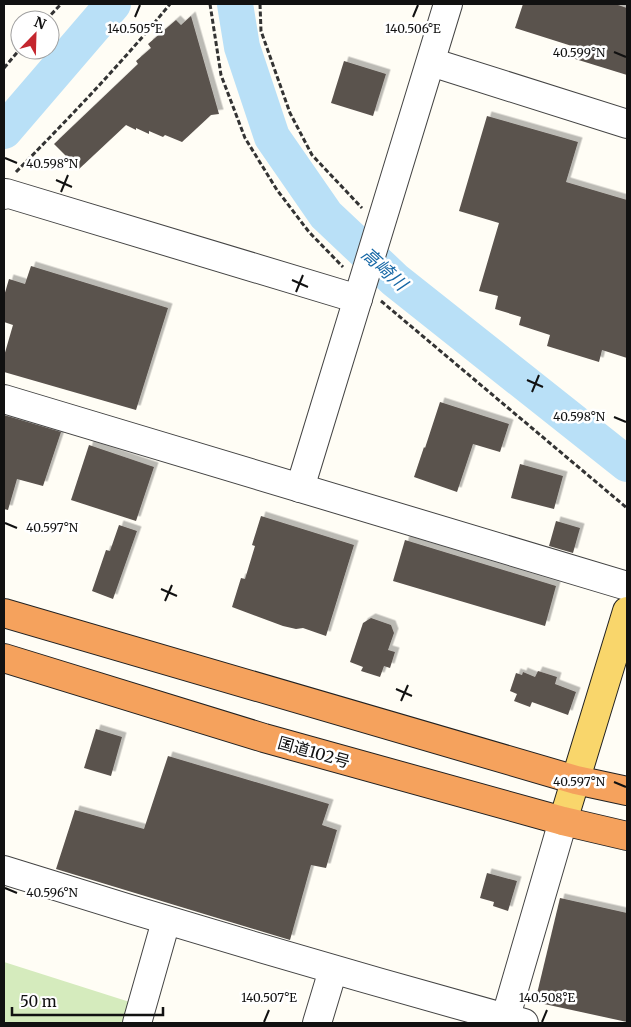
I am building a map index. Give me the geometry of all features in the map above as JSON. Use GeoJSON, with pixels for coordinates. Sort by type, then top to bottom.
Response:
{"type":"FeatureCollection","features":[{"type":"Feature","properties":{"kind":"highway"},"geometry":{"type":"LineString","coordinates":[[4,613],[576,780],[627,791]]}},
{"type":"Feature","properties":{"kind":"highway","name":"国道102号"},"geometry":{"type":"LineString","coordinates":[[4,658],[264,738],[563,821],[627,836]]}},
{"type":"Feature","properties":{"kind":"main road"},"geometry":{"type":"LineString","coordinates":[[563,821],[627,611]]}},
{"type":"Feature","properties":{"kind":"street"},"geometry":{"type":"LineString","coordinates":[[300,488],[448,4]]}},
{"type":"Feature","properties":{"kind":"street"},"geometry":{"type":"LineString","coordinates":[[431,62],[627,124]]}},
{"type":"Feature","properties":{"kind":"street"},"geometry":{"type":"LineString","coordinates":[[7,186],[6,193],[361,290]]}},
{"type":"Feature","properties":{"kind":"street"},"geometry":{"type":"LineString","coordinates":[[4,399],[627,586]]}},
{"type":"Feature","properties":{"kind":"street"},"geometry":{"type":"LineString","coordinates":[[4,870],[166,921],[511,1022],[563,821]]}},
{"type":"Feature","properties":{"kind":"street"},"geometry":{"type":"LineString","coordinates":[[137,1023],[166,921]]}},
{"type":"Feature","properties":{"kind":"street"},"geometry":{"type":"LineString","coordinates":[[317,1023],[333,970]]}},
{"type":"Feature","properties":{"kind":"path"},"geometry":{"type":"LineString","coordinates":[[7,186],[138,43],[170,4]]}},
{"type":"Feature","properties":{"kind":"path"},"geometry":{"type":"LineString","coordinates":[[260,4],[260,31],[290,113],[312,155],[380,227]]}},
{"type":"Feature","properties":{"kind":"green space"},"geometry":{"type":"Polygon","coordinates":[[[4,962],[136,1004],[130,1023],[4,1023],[4,962]]]}},
{"type":"Feature","properties":{"kind":"building"},"geometry":{"type":"Polygon","coordinates":[[[523,4],[615,4],[627,8],[627,75],[572,58],[575,47],[515,28],[523,4]]]}},
{"type":"Feature","properties":{"kind":"building"},"geometry":{"type":"Polygon","coordinates":[[[191,16],[219,114],[211,115],[182,142],[149,131],[149,134],[126,125],[79,169],[54,144],[138,64],[136,61],[151,48],[148,44],[176,20],[181,25],[191,16]]]}},
{"type":"Feature","properties":{"kind":"building"},"geometry":{"type":"Polygon","coordinates":[[[344,61],[386,74],[373,116],[331,103],[344,61]]]}},
{"type":"Feature","properties":{"kind":"building"},"geometry":{"type":"Polygon","coordinates":[[[487,116],[578,142],[566,182],[627,200],[627,358],[602,350],[599,362],[547,346],[550,335],[519,325],[521,317],[495,309],[498,296],[479,291],[499,223],[459,211],[487,116]]]}},
{"type":"Feature","properties":{"kind":"building"},"geometry":{"type":"Polygon","coordinates":[[[31,266],[168,308],[136,410],[4,372],[4,356],[13,325],[4,322],[4,296],[9,279],[25,284],[31,266]]]}},
{"type":"Feature","properties":{"kind":"building"},"geometry":{"type":"Polygon","coordinates":[[[440,402],[509,424],[500,452],[473,444],[457,492],[414,477],[440,402]]]}},
{"type":"Feature","properties":{"kind":"building"},"geometry":{"type":"Polygon","coordinates":[[[4,415],[61,432],[43,486],[17,479],[8,510],[4,509],[4,415]]]}},
{"type":"Feature","properties":{"kind":"building"},"geometry":{"type":"Polygon","coordinates":[[[89,445],[154,467],[136,521],[71,500],[89,445]]]}},
{"type":"Feature","properties":{"kind":"building"},"geometry":{"type":"Polygon","coordinates":[[[520,464],[563,476],[554,509],[511,498],[520,464]]]}},
{"type":"Feature","properties":{"kind":"building"},"geometry":{"type":"Polygon","coordinates":[[[261,516],[354,545],[326,636],[303,628],[296,629],[283,626],[232,607],[241,578],[245,579],[255,546],[252,545],[261,516]]]}},
{"type":"Feature","properties":{"kind":"building"},"geometry":{"type":"Polygon","coordinates":[[[556,521],[580,528],[573,553],[549,546],[556,521]]]}},
{"type":"Feature","properties":{"kind":"building"},"geometry":{"type":"Polygon","coordinates":[[[119,525],[137,531],[113,599],[92,591],[106,550],[110,551],[119,525]]]}},
{"type":"Feature","properties":{"kind":"building"},"geometry":{"type":"Polygon","coordinates":[[[405,540],[556,586],[545,626],[393,581],[405,540]]]}},
{"type":"Feature","properties":{"kind":"building"},"geometry":{"type":"Polygon","coordinates":[[[371,618],[391,625],[394,633],[388,650],[395,652],[390,668],[384,666],[380,677],[361,671],[363,667],[350,662],[363,623],[371,618]]]}},
{"type":"Feature","properties":{"kind":"building"},"geometry":{"type":"Polygon","coordinates":[[[538,671],[557,677],[555,684],[576,692],[568,715],[532,702],[530,707],[514,701],[517,694],[510,691],[516,673],[522,675],[523,672],[535,677],[538,671]]]}},
{"type":"Feature","properties":{"kind":"building"},"geometry":{"type":"Polygon","coordinates":[[[96,729],[122,737],[111,776],[84,768],[96,729]]]}},
{"type":"Feature","properties":{"kind":"building"},"geometry":{"type":"Polygon","coordinates":[[[168,756],[329,804],[322,825],[337,830],[326,868],[311,865],[290,940],[56,869],[75,810],[144,829],[168,756]]]}},
{"type":"Feature","properties":{"kind":"building"},"geometry":{"type":"Polygon","coordinates":[[[487,873],[517,881],[508,911],[493,906],[494,902],[480,898],[487,873]]]}},
{"type":"Feature","properties":{"kind":"building"},"geometry":{"type":"Polygon","coordinates":[[[560,898],[627,913],[627,1022],[535,1002],[560,898]]]}},
{"type":"Feature","properties":{"kind":"waterway"},"geometry":{"type":"LineString","coordinates":[[4,131],[113,4]]}},
{"type":"Feature","properties":{"kind":"waterway","name":"高崎川"},"geometry":{"type":"LineString","coordinates":[[235,4],[242,47],[272,137],[326,215],[395,280],[627,464]]}}]}
